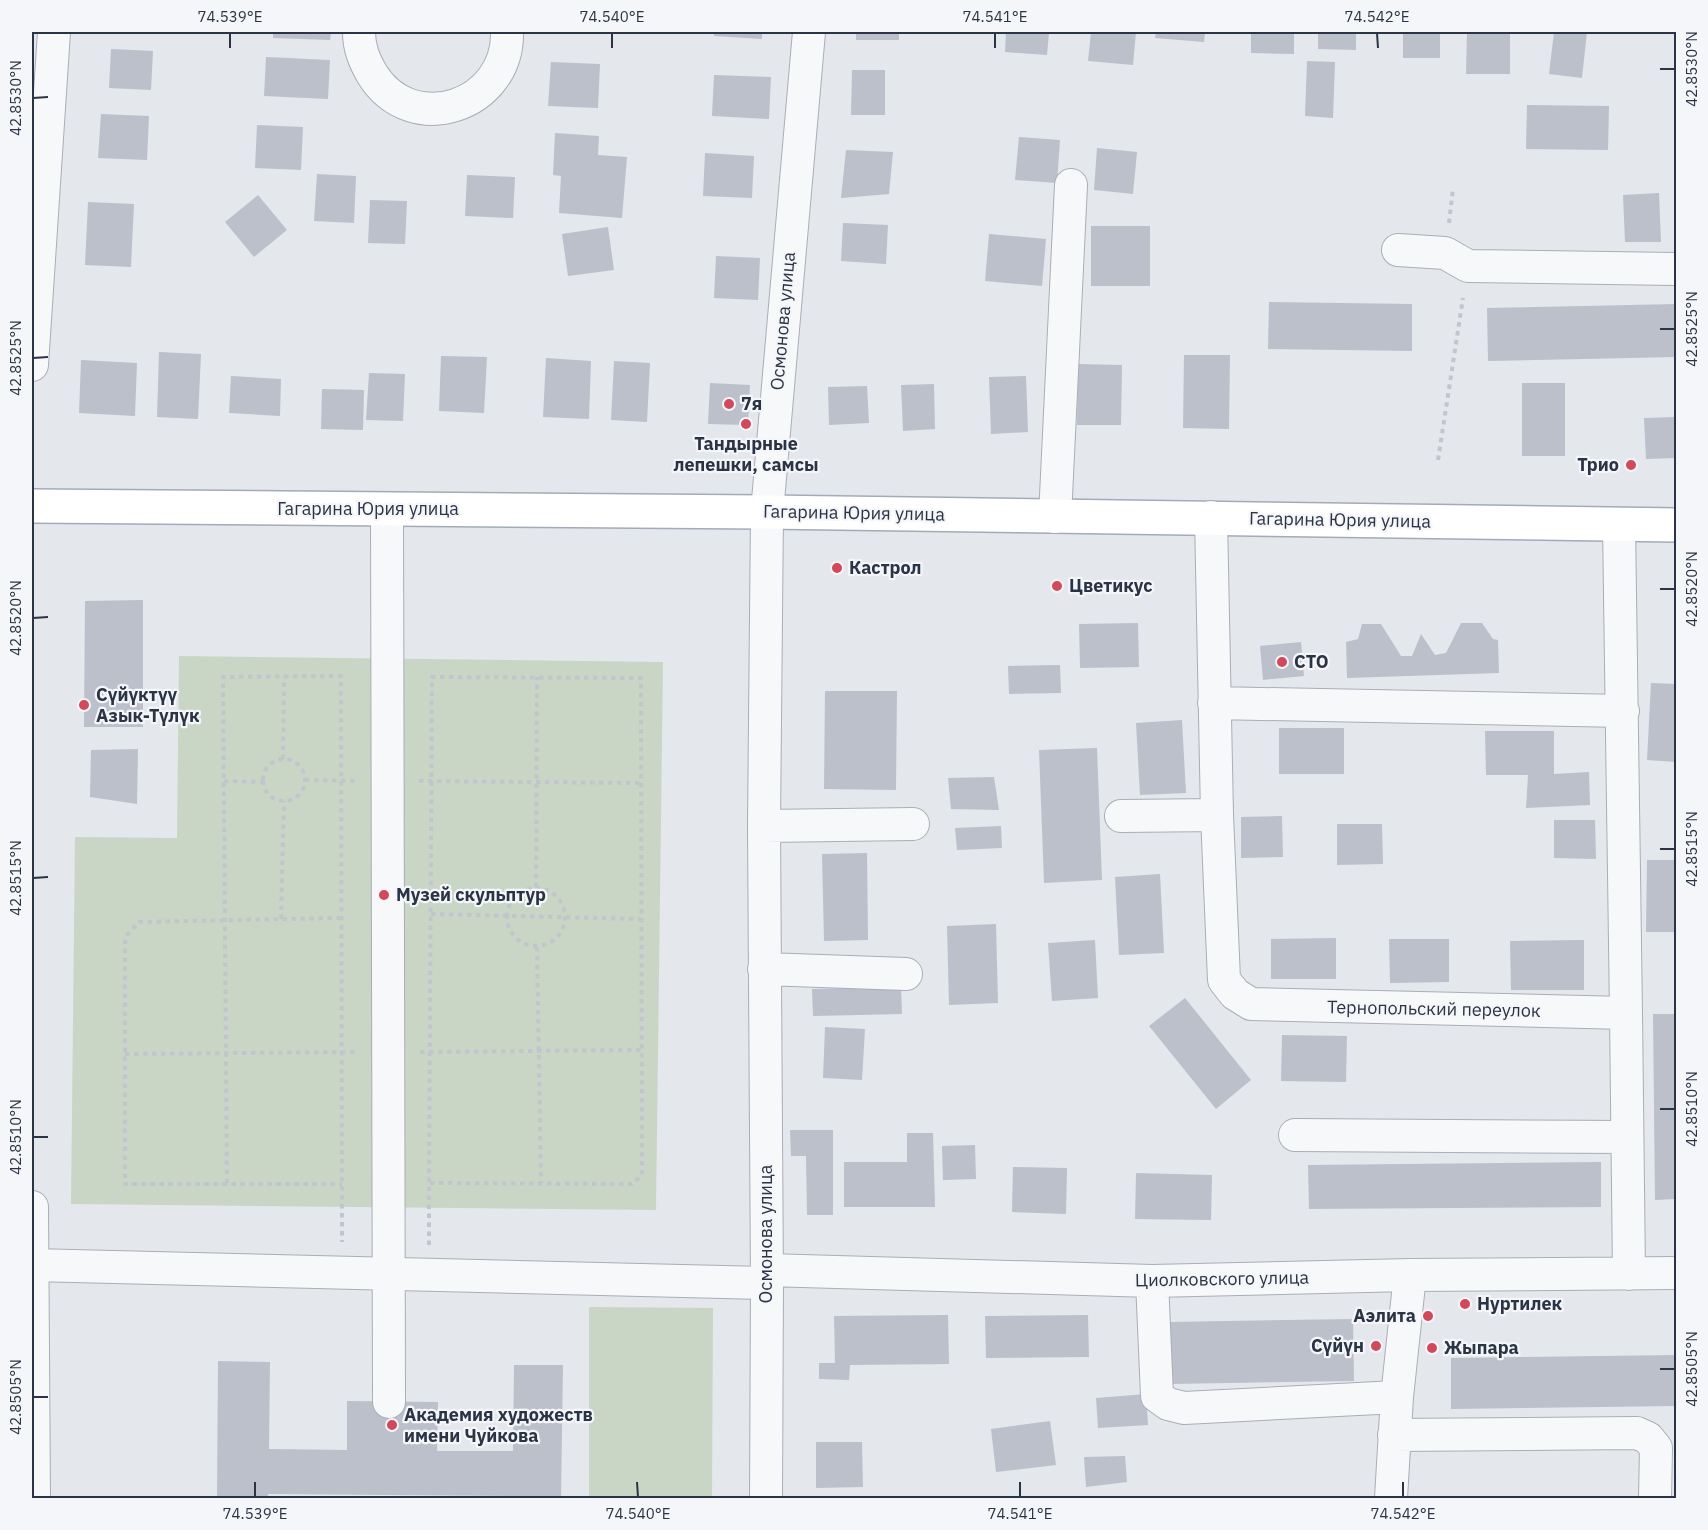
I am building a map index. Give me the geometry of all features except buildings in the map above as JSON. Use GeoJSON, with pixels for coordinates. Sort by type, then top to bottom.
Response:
{"type":"FeatureCollection","features":[{"type":"Feature","properties":{"kind":"main road","name":"Гагарина Юрия улица"},"geometry":{"type":"LineString","coordinates":[[32,506],[767,512],[1677,525]]}},
{"type":"Feature","properties":{"kind":"street"},"geometry":{"type":"LineString","coordinates":[[32,365],[54,32]]}},
{"type":"Feature","properties":{"kind":"street"},"geometry":{"type":"LineString","coordinates":[[358,32],[362,58],[381,88],[402,103],[431,110],[457,106],[479,94],[491,82],[504,59],[507,32]]}},
{"type":"Feature","properties":{"kind":"street","name":"Осмонова улица"},"geometry":{"type":"LineString","coordinates":[[766,1498],[764,826],[767,512],[809,32]]}},
{"type":"Feature","properties":{"kind":"street"},"geometry":{"type":"LineString","coordinates":[[1055,516],[1071,185]]}},
{"type":"Feature","properties":{"kind":"street"},"geometry":{"type":"LineString","coordinates":[[1398,250],[1445,253],[1468,266],[1677,269]]}},
{"type":"Feature","properties":{"kind":"street"},"geometry":{"type":"LineString","coordinates":[[387,509],[388,1402]]}},
{"type":"Feature","properties":{"kind":"street","name":"Тернопольский переулок"},"geometry":{"type":"LineString","coordinates":[[1210,518],[1216,815],[1224,980],[1235,994],[1251,1004],[1626,1014]]}},
{"type":"Feature","properties":{"kind":"street"},"geometry":{"type":"LineString","coordinates":[[1619,524],[1629,1274]]}},
{"type":"Feature","properties":{"kind":"street"},"geometry":{"type":"LineString","coordinates":[[1214,703],[1623,711]]}},
{"type":"Feature","properties":{"kind":"street"},"geometry":{"type":"LineString","coordinates":[[1121,816],[1216,815]]}},
{"type":"Feature","properties":{"kind":"street"},"geometry":{"type":"LineString","coordinates":[[764,826],[913,824]]}},
{"type":"Feature","properties":{"kind":"street"},"geometry":{"type":"LineString","coordinates":[[764,969],[906,974]]}},
{"type":"Feature","properties":{"kind":"street"},"geometry":{"type":"LineString","coordinates":[[1295,1135],[1627,1137]]}},
{"type":"Feature","properties":{"kind":"street"},"geometry":{"type":"LineString","coordinates":[[32,1207],[34,1498]]}},
{"type":"Feature","properties":{"kind":"street","name":"Циолковского улица"},"geometry":{"type":"LineString","coordinates":[[32,1265],[429,1275],[767,1276],[1152,1281],[1410,1275],[1677,1274]]}},
{"type":"Feature","properties":{"kind":"street"},"geometry":{"type":"LineString","coordinates":[[1391,1498],[1396,1397],[1410,1275]]}},
{"type":"Feature","properties":{"kind":"street"},"geometry":{"type":"LineString","coordinates":[[1152,1281],[1157,1396],[1168,1404],[1184,1407],[1396,1397]]}},
{"type":"Feature","properties":{"kind":"street"},"geometry":{"type":"LineString","coordinates":[[1394,1435],[1637,1433],[1648,1438],[1656,1448],[1655,1498]]}},
{"type":"Feature","properties":{"kind":"path"},"geometry":{"type":"LineString","coordinates":[[1438,460],[1468,266]]}},
{"type":"Feature","properties":{"kind":"path"},"geometry":{"type":"LineString","coordinates":[[227,1183],[223,677],[341,676],[342,1272]]}},
{"type":"Feature","properties":{"kind":"path"},"geometry":{"type":"LineString","coordinates":[[283,759],[284,677]]}},
{"type":"Feature","properties":{"kind":"path"},"geometry":{"type":"LineString","coordinates":[[429,1183],[632,1184],[642,1175],[641,678],[432,677],[432,781],[429,1183],[429,1275]]}},
{"type":"Feature","properties":{"kind":"path"},"geometry":{"type":"LineString","coordinates":[[536,887],[537,677]]}},
{"type":"Feature","properties":{"kind":"path"},"geometry":{"type":"LineString","coordinates":[[283,759],[294,762],[302,770],[305,780],[302,791],[295,799],[284,801],[274,799],[266,792],[263,782],[265,771],[273,763],[283,759]]}},
{"type":"Feature","properties":{"kind":"path"},"geometry":{"type":"LineString","coordinates":[[305,780],[641,783]]}},
{"type":"Feature","properties":{"kind":"path"},"geometry":{"type":"LineString","coordinates":[[224,781],[263,782]]}},
{"type":"Feature","properties":{"kind":"path"},"geometry":{"type":"LineString","coordinates":[[281,919],[284,801]]}},
{"type":"Feature","properties":{"kind":"path"},"geometry":{"type":"LineString","coordinates":[[536,887],[551,891],[562,902],[566,917],[562,932],[552,943],[537,947],[526,945],[516,939],[509,929],[507,916],[510,903],[521,892],[536,887]]}},
{"type":"Feature","properties":{"kind":"path"},"geometry":{"type":"LineString","coordinates":[[431,914],[641,919]]}},
{"type":"Feature","properties":{"kind":"path"},"geometry":{"type":"LineString","coordinates":[[341,918],[139,922],[125,937],[125,1184],[342,1184]]}},
{"type":"Feature","properties":{"kind":"path"},"geometry":{"type":"LineString","coordinates":[[537,947],[541,1184]]}},
{"type":"Feature","properties":{"kind":"green space"},"geometry":{"type":"Polygon","coordinates":[[[179,656],[663,662],[656,1210],[71,1204],[75,837],[177,838],[179,656]]]}},
{"type":"Feature","properties":{"kind":"green space"},"geometry":{"type":"Polygon","coordinates":[[[589,1307],[713,1308],[712,1498],[589,1498],[589,1307]]]}},
{"type":"Feature","properties":{"kind":"place","name":"7я"},"geometry":{"type":"Point","coordinates":[729,404]}},
{"type":"Feature","properties":{"kind":"place","name":"Тандырные лепешки, самсы"},"geometry":{"type":"Point","coordinates":[746,424]}},
{"type":"Feature","properties":{"kind":"place","name":"Трио"},"geometry":{"type":"Point","coordinates":[1631,465]}},
{"type":"Feature","properties":{"kind":"place","name":"Кастрол"},"geometry":{"type":"Point","coordinates":[837,568]}},
{"type":"Feature","properties":{"kind":"place","name":"Цветикус"},"geometry":{"type":"Point","coordinates":[1057,586]}},
{"type":"Feature","properties":{"kind":"place","name":"СТО"},"geometry":{"type":"Point","coordinates":[1282,662]}},
{"type":"Feature","properties":{"kind":"place","name":"Сүйүктүү Азык-Түлүк"},"geometry":{"type":"Point","coordinates":[84,705]}},
{"type":"Feature","properties":{"kind":"place","name":"Музей скульптур"},"geometry":{"type":"Point","coordinates":[384,895]}},
{"type":"Feature","properties":{"kind":"place","name":"Нуртилек"},"geometry":{"type":"Point","coordinates":[1465,1304]}},
{"type":"Feature","properties":{"kind":"place","name":"Аэлита"},"geometry":{"type":"Point","coordinates":[1428,1316]}},
{"type":"Feature","properties":{"kind":"place","name":"Сүйүн"},"geometry":{"type":"Point","coordinates":[1376,1346]}},
{"type":"Feature","properties":{"kind":"place","name":"Жыпара"},"geometry":{"type":"Point","coordinates":[1432,1348]}},
{"type":"Feature","properties":{"kind":"place","name":"Академия художеств имени Чуйкова"},"geometry":{"type":"Point","coordinates":[392,1425]}}]}
